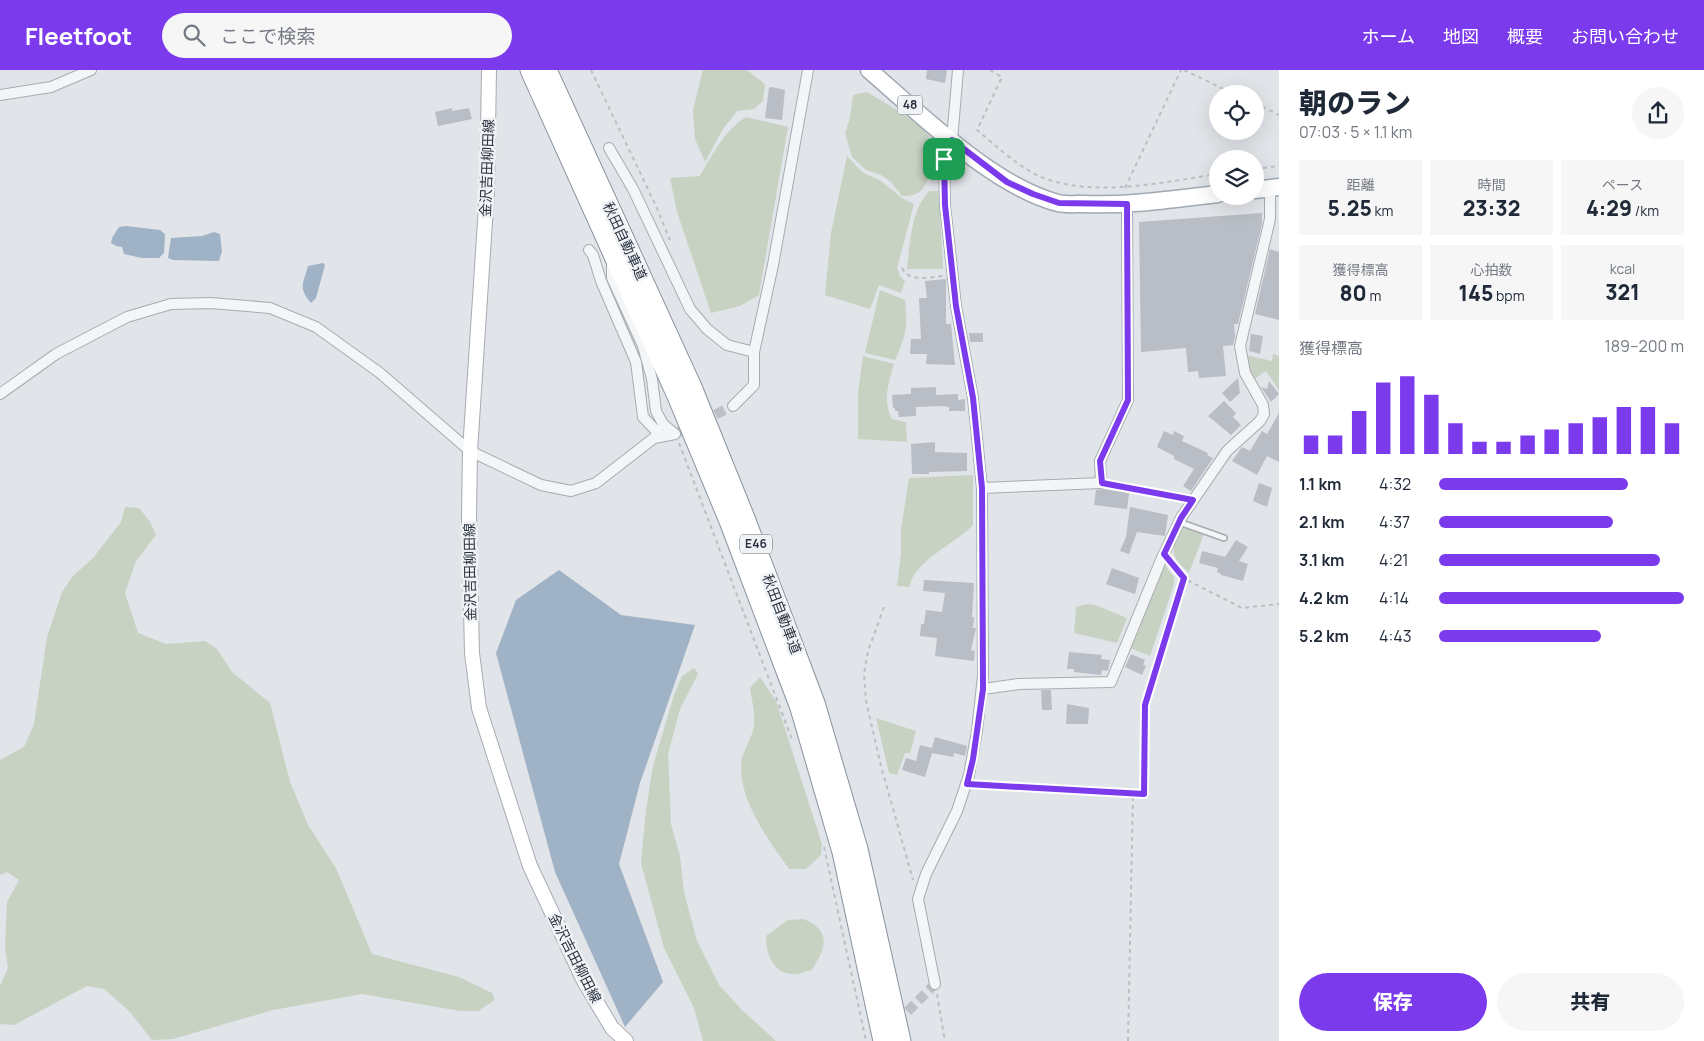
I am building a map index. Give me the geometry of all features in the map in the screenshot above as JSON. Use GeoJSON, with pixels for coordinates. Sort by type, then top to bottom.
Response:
{"type":"FeatureCollection","features":[{"type":"Feature","properties":{"kind":"highway","name":"秋田自動車道"},"geometry":{"type":"LineString","coordinates":[[530,70],[677,396],[729,521],[800,708],[842,852],[883,1041]]}},
{"type":"Feature","properties":{"kind":"highway","name":"秋田自動車道"},"geometry":{"type":"LineString","coordinates":[[546,70],[692,387],[745,518],[815,702],[858,849],[901,1041]]}},
{"type":"Feature","properties":{"kind":"main road","name":"金沢吉田柳田線"},"geometry":{"type":"LineString","coordinates":[[489,70],[487,191],[470,451],[469,516],[472,654],[479,708],[530,866],[584,981],[612,1028],[626,1041]]}},
{"type":"Feature","properties":{"kind":"main road","name":"48"},"geometry":{"type":"LineString","coordinates":[[869,70],[952,140],[1007,182],[1033,194],[1059,203],[1209,194]]}},
{"type":"Feature","properties":{"kind":"street"},"geometry":{"type":"LineString","coordinates":[[0,95],[51,86],[91,70]]}},
{"type":"Feature","properties":{"kind":"street"},"geometry":{"type":"LineString","coordinates":[[733,406],[754,385],[754,352],[773,265],[808,70]]}},
{"type":"Feature","properties":{"kind":"street"},"geometry":{"type":"LineString","coordinates":[[935,984],[918,899],[926,874],[957,811],[967,784],[973,759],[983,689],[982,488],[973,398],[956,306],[945,205],[944,159],[952,140],[958,70]]}},
{"type":"Feature","properties":{"kind":"street"},"geometry":{"type":"LineString","coordinates":[[609,148],[633,189],[690,309],[706,329],[727,345],[754,352]]}},
{"type":"Feature","properties":{"kind":"street"},"geometry":{"type":"LineString","coordinates":[[983,689],[1019,684],[1111,682],[1179,522],[1227,451],[1260,421],[1264,414],[1263,405],[1245,373],[1240,346],[1270,219],[1268,188]]}},
{"type":"Feature","properties":{"kind":"street"},"geometry":{"type":"LineString","coordinates":[[982,488],[1102,483],[1100,461],[1128,400],[1124,199]]}},
{"type":"Feature","properties":{"kind":"street"},"geometry":{"type":"LineString","coordinates":[[589,250],[593,255],[601,281],[636,362],[643,416],[661,436]]}},
{"type":"Feature","properties":{"kind":"street"},"geometry":{"type":"LineString","coordinates":[[612,252],[612,278],[644,346],[652,379],[656,411],[664,424],[675,434]]}},
{"type":"Feature","properties":{"kind":"street"},"geometry":{"type":"LineString","coordinates":[[0,394],[56,354],[127,317],[171,304],[211,303],[270,308],[316,327],[372,368],[470,451],[541,485],[571,491],[596,483],[654,438],[675,434]]}},
{"type":"Feature","properties":{"kind":"lane"},"geometry":{"type":"LineString","coordinates":[[1102,483],[1193,500]]}},
{"type":"Feature","properties":{"kind":"lane"},"geometry":{"type":"LineString","coordinates":[[1179,522],[1224,538]]}},
{"type":"Feature","properties":{"kind":"path"},"geometry":{"type":"LineString","coordinates":[[591,70],[656,206],[670,241]]}},
{"type":"Feature","properties":{"kind":"path"},"geometry":{"type":"LineString","coordinates":[[990,70],[1002,77],[977,130],[1002,152],[1045,179],[1124,199],[1209,176]]}},
{"type":"Feature","properties":{"kind":"path"},"geometry":{"type":"LineString","coordinates":[[1124,199],[1180,70]]}},
{"type":"Feature","properties":{"kind":"path"},"geometry":{"type":"LineString","coordinates":[[1184,70],[1215,85]]}},
{"type":"Feature","properties":{"kind":"path"},"geometry":{"type":"LineString","coordinates":[[1264,108],[1279,115]]}},
{"type":"Feature","properties":{"kind":"path"},"geometry":{"type":"LineString","coordinates":[[1264,168],[1279,166]]}},
{"type":"Feature","properties":{"kind":"path"},"geometry":{"type":"LineString","coordinates":[[902,268],[908,275],[917,278],[953,275]]}},
{"type":"Feature","properties":{"kind":"path"},"geometry":{"type":"LineString","coordinates":[[675,434],[793,742]]}},
{"type":"Feature","properties":{"kind":"path"},"geometry":{"type":"LineString","coordinates":[[1164,554],[1184,578],[1242,608],[1279,604]]}},
{"type":"Feature","properties":{"kind":"path"},"geometry":{"type":"LineString","coordinates":[[967,784],[1144,794],[1145,705],[1184,578]]}},
{"type":"Feature","properties":{"kind":"path"},"geometry":{"type":"LineString","coordinates":[[884,607],[868,651],[864,674],[866,701],[881,766],[918,899]]}},
{"type":"Feature","properties":{"kind":"path"},"geometry":{"type":"LineString","coordinates":[[1128,1041],[1132,793]]}},
{"type":"Feature","properties":{"kind":"path"},"geometry":{"type":"LineString","coordinates":[[823,840],[866,1041]]}},
{"type":"Feature","properties":{"kind":"path"},"geometry":{"type":"LineString","coordinates":[[935,984],[945,1041]]}},
{"type":"Feature","properties":{"kind":"green space"},"geometry":{"type":"Polygon","coordinates":[[[703,70],[747,70],[765,84],[763,101],[754,109],[737,111],[723,129],[705,162],[695,139],[693,110],[703,70]]]}},
{"type":"Feature","properties":{"kind":"green space"},"geometry":{"type":"Polygon","coordinates":[[[867,92],[909,118],[929,136],[935,145],[936,160],[926,184],[918,193],[911,196],[902,196],[891,182],[881,175],[866,170],[852,157],[845,133],[850,118],[853,95],[867,92]]]}},
{"type":"Feature","properties":{"kind":"green space"},"geometry":{"type":"Polygon","coordinates":[[[746,117],[788,127],[759,295],[740,306],[711,313],[677,212],[670,178],[700,176],[725,136],[738,122],[746,117]]]}},
{"type":"Feature","properties":{"kind":"green space"},"geometry":{"type":"Polygon","coordinates":[[[847,156],[862,172],[881,181],[902,198],[914,204],[897,268],[900,276],[905,281],[901,293],[879,285],[870,309],[825,295],[831,233],[847,156]]]}},
{"type":"Feature","properties":{"kind":"green space"},"geometry":{"type":"Polygon","coordinates":[[[929,191],[939,191],[943,269],[907,269],[915,218],[918,208],[929,191]]]}},
{"type":"Feature","properties":{"kind":"green space"},"geometry":{"type":"Polygon","coordinates":[[[880,290],[905,300],[905,331],[895,360],[865,353],[880,290]]]}},
{"type":"Feature","properties":{"kind":"green space"},"geometry":{"type":"Polygon","coordinates":[[[1273,354],[1279,356],[1279,390],[1266,371],[1253,380],[1246,355],[1272,361],[1273,354]]]}},
{"type":"Feature","properties":{"kind":"green space"},"geometry":{"type":"Polygon","coordinates":[[[863,356],[894,364],[887,391],[887,405],[892,419],[906,422],[907,442],[858,439],[858,393],[863,356]]]}},
{"type":"Feature","properties":{"kind":"green space"},"geometry":{"type":"Polygon","coordinates":[[[973,475],[973,525],[927,560],[913,577],[909,587],[897,586],[901,554],[901,529],[909,478],[973,475]]]}},
{"type":"Feature","properties":{"kind":"green space"},"geometry":{"type":"Polygon","coordinates":[[[125,507],[139,508],[150,522],[156,535],[136,561],[125,593],[138,633],[166,644],[205,641],[217,649],[232,672],[270,703],[290,782],[308,825],[336,868],[372,954],[459,977],[492,993],[495,1000],[478,1011],[460,1011],[362,994],[273,1010],[173,1039],[152,1040],[130,1012],[104,989],[87,986],[14,1025],[0,1024],[0,986],[8,968],[5,948],[7,902],[19,880],[7,872],[0,875],[0,760],[24,747],[34,724],[47,637],[62,592],[73,576],[93,558],[121,522],[125,507]]]}},
{"type":"Feature","properties":{"kind":"green space"},"geometry":{"type":"Polygon","coordinates":[[[1182,525],[1204,534],[1189,573],[1177,561],[1174,551],[1182,525]]]}},
{"type":"Feature","properties":{"kind":"green space"},"geometry":{"type":"Polygon","coordinates":[[[1165,565],[1174,577],[1174,584],[1150,656],[1130,648],[1165,565]]]}},
{"type":"Feature","properties":{"kind":"green space"},"geometry":{"type":"Polygon","coordinates":[[[1087,604],[1095,605],[1127,618],[1117,643],[1074,633],[1076,607],[1087,604]]]}},
{"type":"Feature","properties":{"kind":"green space"},"geometry":{"type":"Polygon","coordinates":[[[694,668],[698,674],[680,709],[668,754],[671,824],[680,856],[684,892],[697,941],[719,985],[742,1010],[776,1041],[703,1041],[694,1008],[664,948],[641,863],[646,810],[653,766],[674,695],[682,676],[694,668]]]}},
{"type":"Feature","properties":{"kind":"green space"},"geometry":{"type":"Polygon","coordinates":[[[760,677],[776,701],[822,844],[821,855],[806,869],[789,869],[757,820],[745,793],[741,761],[754,726],[750,688],[760,677]]]}},
{"type":"Feature","properties":{"kind":"green space"},"geometry":{"type":"Polygon","coordinates":[[[876,718],[916,731],[910,753],[905,753],[897,775],[889,773],[876,718]]]}},
{"type":"Feature","properties":{"kind":"green space"},"geometry":{"type":"Polygon","coordinates":[[[804,919],[819,929],[823,935],[824,941],[821,954],[812,970],[797,974],[785,973],[775,966],[772,961],[767,949],[766,936],[788,920],[804,919]]]}},
{"type":"Feature","properties":{"kind":"water"},"geometry":{"type":"Polygon","coordinates":[[[126,226],[160,230],[165,234],[164,253],[159,258],[142,258],[124,254],[122,247],[111,243],[119,227],[126,226]]]}},
{"type":"Feature","properties":{"kind":"water"},"geometry":{"type":"Polygon","coordinates":[[[214,232],[220,234],[222,251],[219,261],[173,260],[168,258],[171,238],[202,236],[214,232]]]}},
{"type":"Feature","properties":{"kind":"water"},"geometry":{"type":"Polygon","coordinates":[[[323,263],[325,265],[316,298],[311,303],[303,289],[308,266],[323,263]]]}},
{"type":"Feature","properties":{"kind":"water"},"geometry":{"type":"Polygon","coordinates":[[[559,570],[621,615],[695,625],[640,783],[619,864],[663,982],[625,1027],[555,872],[496,653],[516,600],[559,570]]]}},
{"type":"Feature","properties":{"kind":"building"},"geometry":{"type":"Polygon","coordinates":[[[927,70],[947,70],[945,83],[926,79],[927,70]]]}},
{"type":"Feature","properties":{"kind":"building"},"geometry":{"type":"Polygon","coordinates":[[[769,88],[785,90],[782,120],[765,118],[769,88]]]}},
{"type":"Feature","properties":{"kind":"building"},"geometry":{"type":"Polygon","coordinates":[[[452,108],[452,111],[469,108],[472,119],[438,126],[435,112],[452,108]]]}},
{"type":"Feature","properties":{"kind":"building"},"geometry":{"type":"Polygon","coordinates":[[[1262,213],[1262,224],[1238,324],[1234,324],[1235,336],[1233,345],[1223,346],[1226,376],[1199,378],[1198,371],[1188,372],[1186,348],[1141,352],[1139,222],[1262,213]]]}},
{"type":"Feature","properties":{"kind":"building"},"geometry":{"type":"Polygon","coordinates":[[[1270,249],[1279,252],[1279,320],[1255,314],[1270,249]]]}},
{"type":"Feature","properties":{"kind":"building"},"geometry":{"type":"Polygon","coordinates":[[[946,279],[946,324],[951,324],[955,365],[926,364],[927,354],[910,354],[911,339],[921,339],[919,298],[927,298],[925,281],[946,279]]]}},
{"type":"Feature","properties":{"kind":"building"},"geometry":{"type":"Polygon","coordinates":[[[969,333],[983,333],[983,342],[970,342],[969,333]]]}},
{"type":"Feature","properties":{"kind":"building"},"geometry":{"type":"Polygon","coordinates":[[[1251,334],[1263,336],[1260,354],[1249,351],[1251,334]]]}},
{"type":"Feature","properties":{"kind":"building"},"geometry":{"type":"Polygon","coordinates":[[[1238,378],[1240,393],[1230,402],[1222,393],[1238,378]]]}},
{"type":"Feature","properties":{"kind":"building"},"geometry":{"type":"Polygon","coordinates":[[[1269,381],[1279,394],[1271,402],[1261,387],[1267,389],[1269,381]]]}},
{"type":"Feature","properties":{"kind":"building"},"geometry":{"type":"Polygon","coordinates":[[[936,387],[936,395],[958,394],[958,400],[965,399],[965,411],[949,411],[949,407],[941,406],[916,407],[916,416],[899,417],[898,411],[895,411],[895,408],[893,408],[892,395],[911,394],[911,388],[936,387]]]}},
{"type":"Feature","properties":{"kind":"building"},"geometry":{"type":"Polygon","coordinates":[[[1224,401],[1236,413],[1233,417],[1241,425],[1231,435],[1208,416],[1224,401]]]}},
{"type":"Feature","properties":{"kind":"building"},"geometry":{"type":"Polygon","coordinates":[[[1279,413],[1279,462],[1267,456],[1257,475],[1232,461],[1242,447],[1250,451],[1262,431],[1267,434],[1279,413]]]}},
{"type":"Feature","properties":{"kind":"building"},"geometry":{"type":"Polygon","coordinates":[[[1164,431],[1173,435],[1174,431],[1184,436],[1182,441],[1208,453],[1207,455],[1213,458],[1191,491],[1183,486],[1194,469],[1174,459],[1174,456],[1157,447],[1164,431]]]}},
{"type":"Feature","properties":{"kind":"building"},"geometry":{"type":"Polygon","coordinates":[[[935,442],[935,452],[967,453],[967,471],[912,474],[911,444],[935,442]]]}},
{"type":"Feature","properties":{"kind":"building"},"geometry":{"type":"Polygon","coordinates":[[[1259,483],[1272,488],[1267,507],[1253,501],[1259,483]]]}},
{"type":"Feature","properties":{"kind":"building"},"geometry":{"type":"Polygon","coordinates":[[[1104,489],[1129,493],[1127,509],[1094,505],[1096,490],[1104,489]]]}},
{"type":"Feature","properties":{"kind":"building"},"geometry":{"type":"Polygon","coordinates":[[[1130,507],[1168,515],[1165,536],[1137,532],[1129,554],[1120,551],[1126,537],[1130,507]]]}},
{"type":"Feature","properties":{"kind":"building"},"geometry":{"type":"Polygon","coordinates":[[[1236,540],[1248,547],[1239,561],[1248,564],[1243,581],[1221,575],[1217,572],[1218,568],[1199,563],[1202,551],[1225,557],[1236,540]]]}},
{"type":"Feature","properties":{"kind":"building"},"geometry":{"type":"Polygon","coordinates":[[[1112,568],[1139,578],[1135,594],[1106,584],[1112,568]]]}},
{"type":"Feature","properties":{"kind":"building"},"geometry":{"type":"Polygon","coordinates":[[[924,580],[974,583],[972,617],[974,617],[973,628],[976,628],[971,650],[975,651],[974,661],[935,656],[937,638],[920,636],[921,624],[924,624],[926,610],[942,612],[945,593],[923,591],[924,580]]]}},
{"type":"Feature","properties":{"kind":"building"},"geometry":{"type":"Polygon","coordinates":[[[1069,652],[1102,655],[1101,659],[1110,660],[1108,671],[1102,670],[1101,675],[1074,672],[1074,669],[1067,669],[1069,652]]]}},
{"type":"Feature","properties":{"kind":"building"},"geometry":{"type":"Polygon","coordinates":[[[1131,654],[1145,660],[1143,665],[1146,666],[1142,675],[1125,667],[1131,654]]]}},
{"type":"Feature","properties":{"kind":"building"},"geometry":{"type":"Polygon","coordinates":[[[1041,690],[1051,690],[1052,710],[1042,710],[1041,690]]]}},
{"type":"Feature","properties":{"kind":"building"},"geometry":{"type":"Polygon","coordinates":[[[1067,704],[1089,708],[1088,724],[1066,724],[1067,704]]]}},
{"type":"Feature","properties":{"kind":"building"},"geometry":{"type":"Polygon","coordinates":[[[935,737],[967,746],[965,756],[954,753],[953,757],[932,753],[925,777],[902,770],[906,758],[916,761],[920,745],[932,748],[935,737]]]}},
{"type":"Feature","properties":{"kind":"tunnel"},"geometry":{"type":"LineString","coordinates":[[675,434],[733,406]]}},
{"type":"Feature","properties":{"kind":"tunnel"},"geometry":{"type":"LineString","coordinates":[[897,1022],[935,984]]}},
{"type":"Feature","properties":{"kind":"route"},"geometry":{"type":"LineString","coordinates":[[952,140],[1007,182],[1033,194],[1059,203],[1127,204],[1128,400],[1100,461],[1102,483],[1193,500],[1181,518],[1164,554],[1184,578],[1145,705],[1144,794],[967,784],[973,759],[983,689],[982,488],[973,398],[956,306],[945,205],[944,159],[952,140]]}}]}
